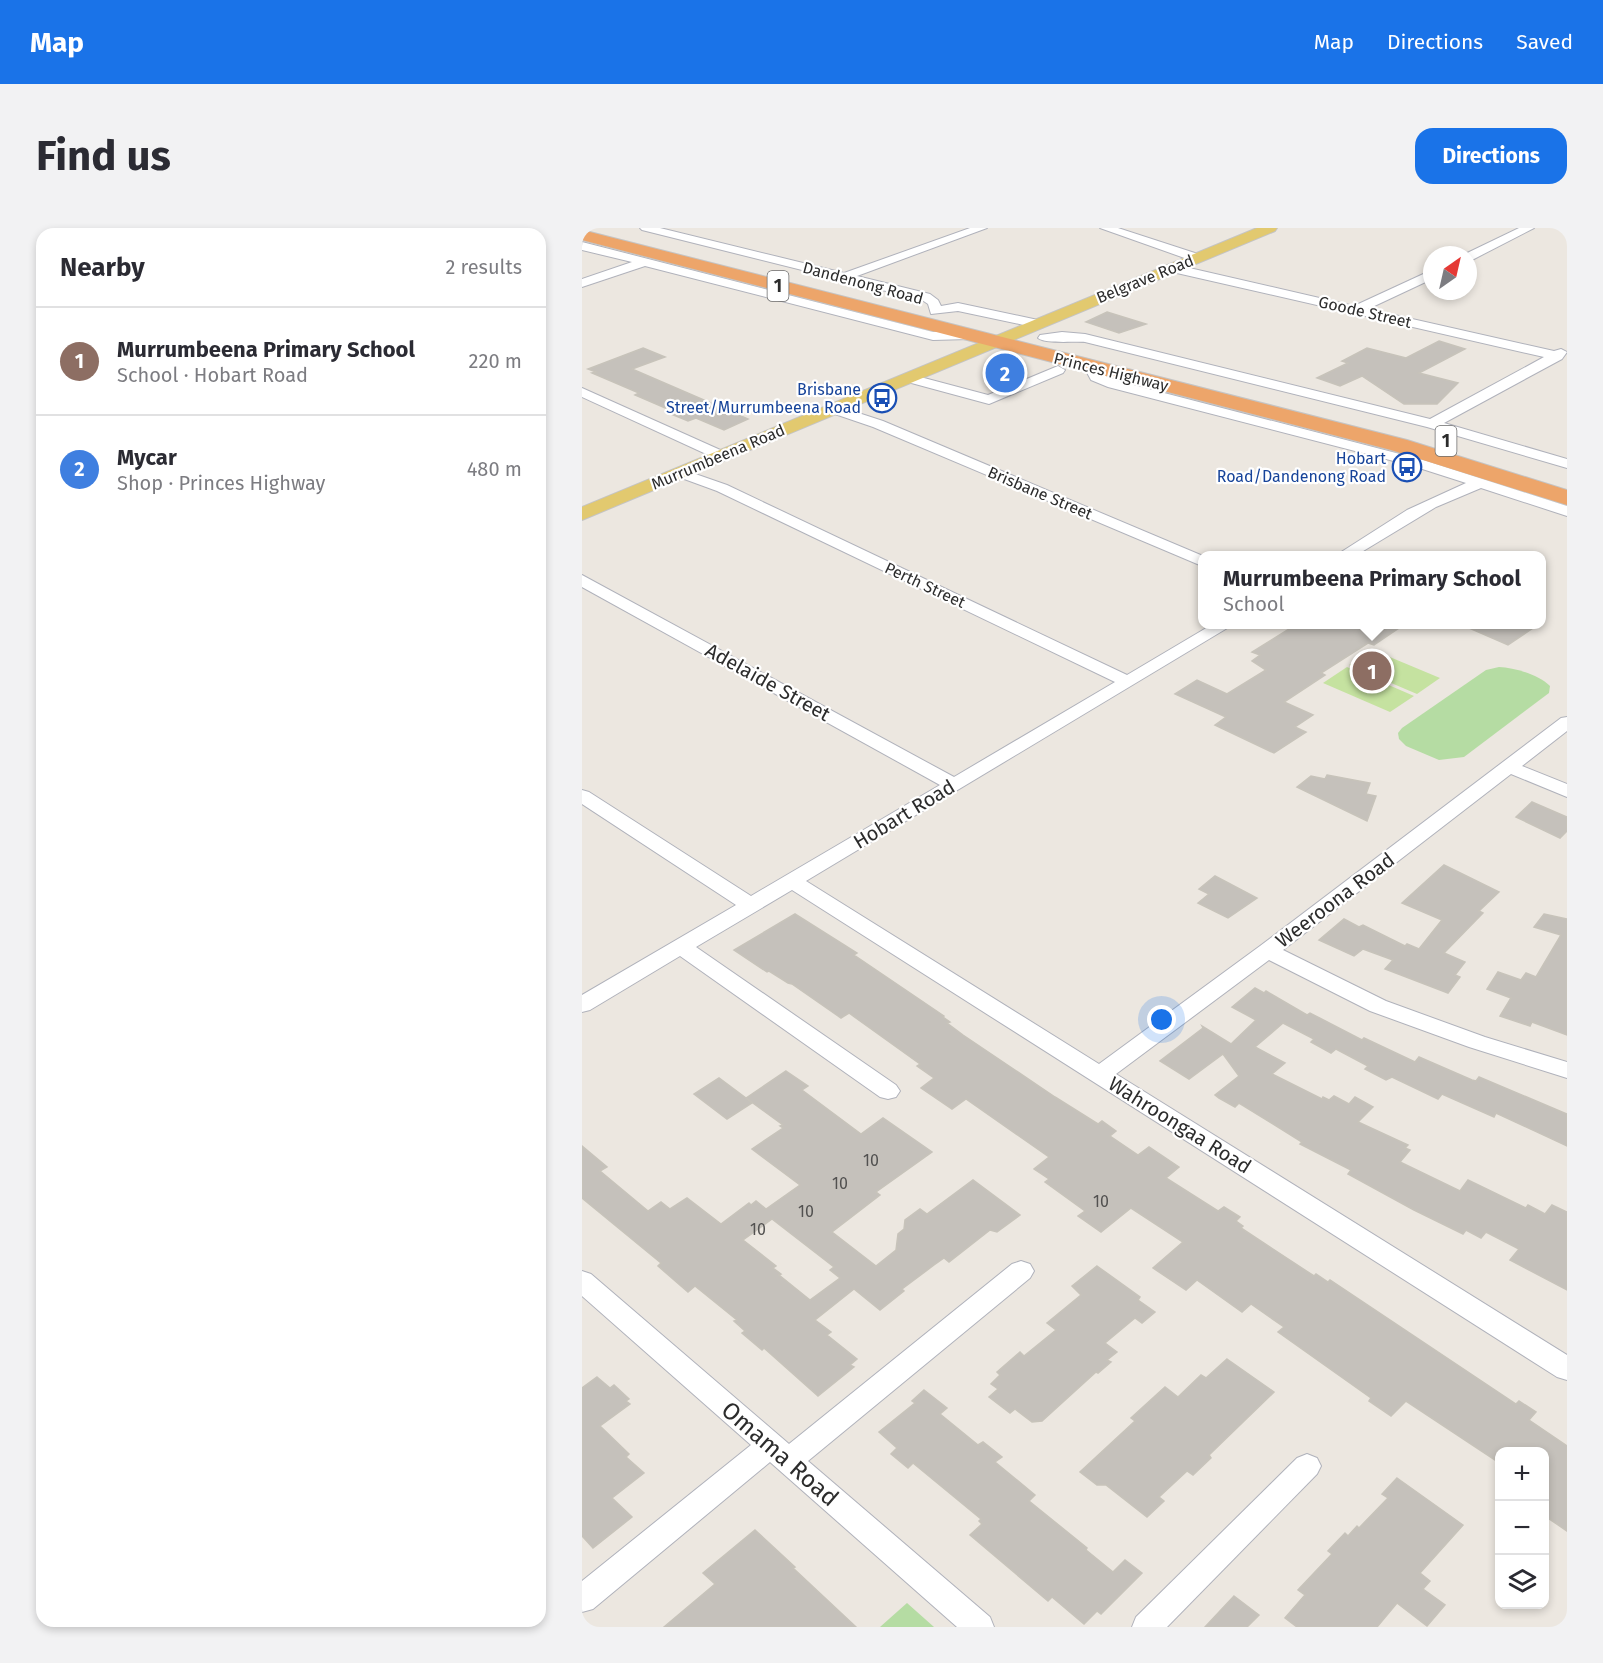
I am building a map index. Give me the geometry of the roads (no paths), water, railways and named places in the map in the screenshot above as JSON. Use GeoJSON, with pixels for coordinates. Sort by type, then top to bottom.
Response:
{"type":"FeatureCollection","features":[{"type":"Feature","properties":{"kind":"highway","name":"Princes Highway"},"geometry":{"type":"LineString","coordinates":[[606,228],[934,311],[1035,331],[1314,415],[1567,498]]}},
{"type":"Feature","properties":{"kind":"highway","name":"Princes Highway"},"geometry":{"type":"LineString","coordinates":[[582,236],[972,343],[997,343],[1090,367],[1465,446],[1567,478]]}},
{"type":"Feature","properties":{"kind":"highway"},"geometry":{"type":"LineString","coordinates":[[972,343],[1058,370],[1090,367]]}},
{"type":"Feature","properties":{"kind":"main road","name":"Belgrave Road"},"geometry":{"type":"LineString","coordinates":[[1035,331],[1172,268],[1270,228]]}},
{"type":"Feature","properties":{"kind":"main road"},"geometry":{"type":"LineString","coordinates":[[997,343],[1035,331]]}},
{"type":"Feature","properties":{"kind":"main road","name":"Murrumbeena Road"},"geometry":{"type":"LineString","coordinates":[[582,514],[909,378],[972,343]]}},
{"type":"Feature","properties":{"kind":"street","name":"Dandenong Road"},"geometry":{"type":"LineString","coordinates":[[646,228],[926,297],[934,303],[934,311]]}},
{"type":"Feature","properties":{"kind":"street"},"geometry":{"type":"LineString","coordinates":[[662,232],[675,228]]}},
{"type":"Feature","properties":{"kind":"street"},"geometry":{"type":"LineString","coordinates":[[844,278],[981,228]]}},
{"type":"Feature","properties":{"kind":"street"},"geometry":{"type":"LineString","coordinates":[[1106,228],[1197,258]]}},
{"type":"Feature","properties":{"kind":"street"},"geometry":{"type":"LineString","coordinates":[[1477,252],[1528,228]]}},
{"type":"Feature","properties":{"kind":"street","name":"Dandenong Road"},"geometry":{"type":"LineString","coordinates":[[582,246],[809,299]]}},
{"type":"Feature","properties":{"kind":"street"},"geometry":{"type":"LineString","coordinates":[[582,283],[645,262]]}},
{"type":"Feature","properties":{"kind":"street","name":"Goode Street"},"geometry":{"type":"LineString","coordinates":[[1172,268],[1562,353]]}},
{"type":"Feature","properties":{"kind":"street"},"geometry":{"type":"LineString","coordinates":[[1356,309],[1423,278]]}},
{"type":"Feature","properties":{"kind":"street"},"geometry":{"type":"LineString","coordinates":[[1432,424],[1562,353]]}},
{"type":"Feature","properties":{"kind":"street"},"geometry":{"type":"LineString","coordinates":[[909,378],[989,400],[1058,370]]}},
{"type":"Feature","properties":{"kind":"street"},"geometry":{"type":"LineString","coordinates":[[582,393],[722,456]]}},
{"type":"Feature","properties":{"kind":"street","name":"Brisbane Street"},"geometry":{"type":"LineString","coordinates":[[838,407],[1198,559]]}},
{"type":"Feature","properties":{"kind":"street"},"geometry":{"type":"LineString","coordinates":[[1314,415],[1432,424],[1567,464]]}},
{"type":"Feature","properties":{"kind":"street"},"geometry":{"type":"LineString","coordinates":[[1314,415],[1458,474],[1567,512]]}},
{"type":"Feature","properties":{"kind":"street","name":"Perth Street"},"geometry":{"type":"LineString","coordinates":[[686,471],[704,483],[722,488],[1128,682]]}},
{"type":"Feature","properties":{"kind":"street"},"geometry":{"type":"LineString","coordinates":[[1428,505],[1453,484],[1458,474]]}},
{"type":"Feature","properties":{"kind":"street"},"geometry":{"type":"LineString","coordinates":[[1350,551],[1428,505],[1466,488],[1484,483]]}},
{"type":"Feature","properties":{"kind":"street","name":"Adelaide Street"},"geometry":{"type":"LineString","coordinates":[[582,580],[953,784]]}},
{"type":"Feature","properties":{"kind":"street","name":"Hobart Road"},"geometry":{"type":"LineString","coordinates":[[582,1005],[1218,629]]}},
{"type":"Feature","properties":{"kind":"street","name":"Weeroona Road"},"geometry":{"type":"LineString","coordinates":[[1100,1075],[1268,951],[1567,722]]}},
{"type":"Feature","properties":{"kind":"street"},"geometry":{"type":"LineString","coordinates":[[1509,767],[1567,791]]}},
{"type":"Feature","properties":{"kind":"street"},"geometry":{"type":"LineString","coordinates":[[582,796],[751,905]]}},
{"type":"Feature","properties":{"kind":"street","name":"Wahroongaa Road"},"geometry":{"type":"LineString","coordinates":[[792,881],[1567,1369]]}},
{"type":"Feature","properties":{"kind":"street"},"geometry":{"type":"LineString","coordinates":[[681,947],[888,1091]]}},
{"type":"Feature","properties":{"kind":"street"},"geometry":{"type":"LineString","coordinates":[[1268,951],[1378,1006],[1477,1042],[1567,1070]]}},
{"type":"Feature","properties":{"kind":"street"},"geometry":{"type":"LineString","coordinates":[[582,1599],[1021,1271]]}},
{"type":"Feature","properties":{"kind":"street","name":"Omama Road"},"geometry":{"type":"LineString","coordinates":[[582,1281],[980,1627]]}},
{"type":"Feature","properties":{"kind":"street"},"geometry":{"type":"LineString","coordinates":[[1147,1627],[1307,1466]]}},
{"type":"Feature","properties":{"kind":"place","name":"Mycar"},"geometry":{"type":"Point","coordinates":[1005,373]}},
{"type":"Feature","properties":{"kind":"place","name":"Brisbane Street/Murrumbeena Road"},"geometry":{"type":"Point","coordinates":[882,398]}},
{"type":"Feature","properties":{"kind":"place","name":"Hobart Road/Dandenong Road"},"geometry":{"type":"Point","coordinates":[1407,467]}},
{"type":"Feature","properties":{"kind":"place","name":"Murrumbeena Primary School"},"geometry":{"type":"Point","coordinates":[1372,671]}}]}
